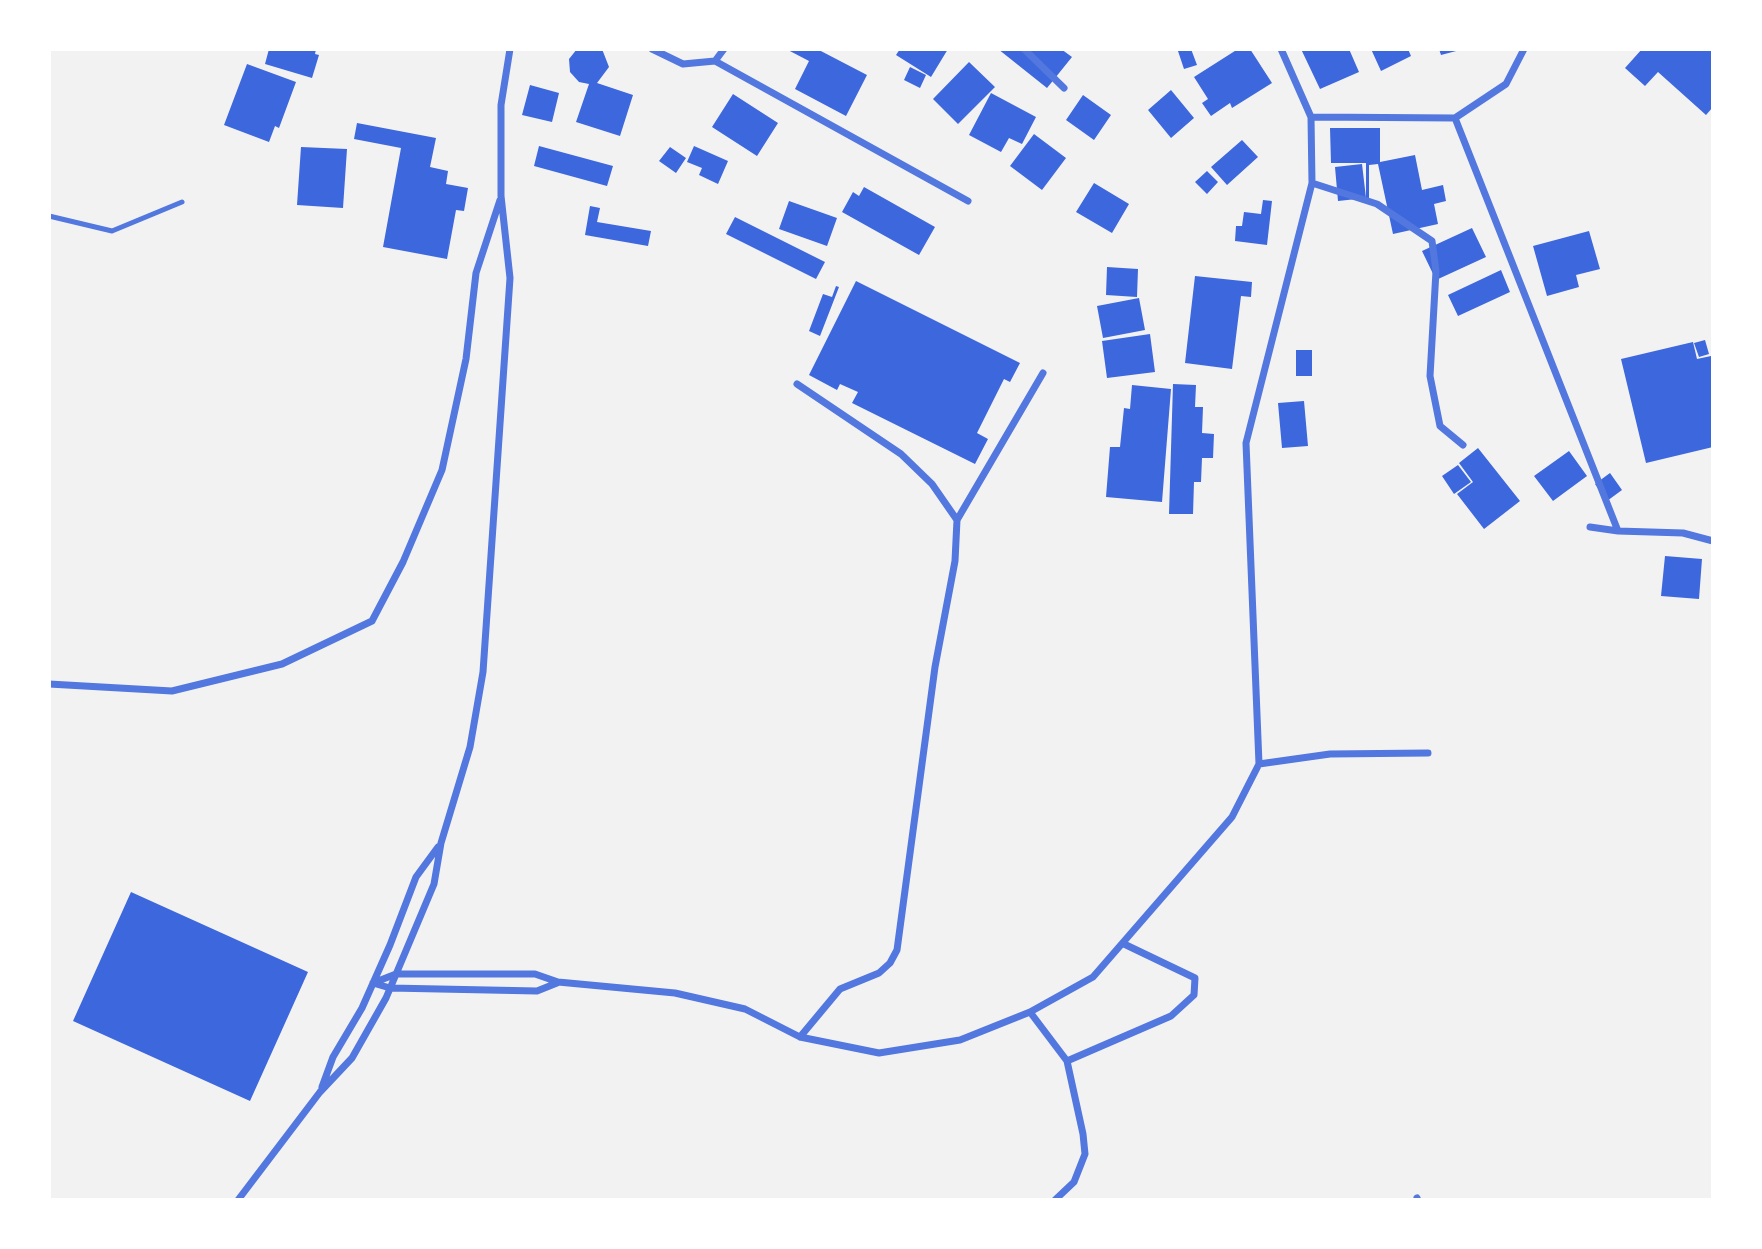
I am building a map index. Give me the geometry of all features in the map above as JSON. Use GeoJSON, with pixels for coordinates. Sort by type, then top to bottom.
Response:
{"type":"FeatureCollection","features":[{"type":"Feature","properties":{"kind":"street"},"geometry":{"type":"LineString","coordinates":[[238,1200],[320,1092],[352,1058],[390,988],[434,884],[441,843],[470,747],[483,672],[510,278],[501,196],[501,105],[510,49]]}},
{"type":"Feature","properties":{"kind":"street"},"geometry":{"type":"LineString","coordinates":[[652,49],[683,64],[715,61],[968,201]]}},
{"type":"Feature","properties":{"kind":"street"},"geometry":{"type":"LineString","coordinates":[[715,61],[724,49]]}},
{"type":"Feature","properties":{"kind":"street"},"geometry":{"type":"LineString","coordinates":[[1024,49],[1064,88]]}},
{"type":"Feature","properties":{"kind":"street"},"geometry":{"type":"LineString","coordinates":[[373,983],[396,974],[535,974],[558,982],[687,995],[745,1009],[800,1037],[879,1053],[960,1040],[1030,1012],[1093,977],[1232,817],[1259,764],[1246,443],[1312,183],[1311,117],[1282,49]]}},
{"type":"Feature","properties":{"kind":"street"},"geometry":{"type":"LineString","coordinates":[[1311,117],[1455,118],[1506,84],[1524,49]]}},
{"type":"Feature","properties":{"kind":"street"},"geometry":{"type":"LineString","coordinates":[[1455,118],[1618,531]]}},
{"type":"Feature","properties":{"kind":"street"},"geometry":{"type":"LineString","coordinates":[[1312,183],[1377,204],[1432,241],[1436,271],[1430,376],[1440,426],[1462,445]]}},
{"type":"Feature","properties":{"kind":"street"},"geometry":{"type":"LineString","coordinates":[[49,684],[172,691],[282,664],[372,621],[403,562],[442,470],[466,359],[476,274],[501,196]]}},
{"type":"Feature","properties":{"kind":"street"},"geometry":{"type":"LineString","coordinates":[[800,1037],[840,989],[879,973],[890,963],[897,950],[935,667],[955,561],[957,520],[1042,373]]}},
{"type":"Feature","properties":{"kind":"street"},"geometry":{"type":"LineString","coordinates":[[797,384],[901,454],[932,484],[957,520]]}},
{"type":"Feature","properties":{"kind":"street"},"geometry":{"type":"LineString","coordinates":[[1590,527],[1618,531],[1684,533],[1713,541]]}},
{"type":"Feature","properties":{"kind":"street"},"geometry":{"type":"LineString","coordinates":[[1259,764],[1330,754],[1427,753]]}},
{"type":"Feature","properties":{"kind":"street"},"geometry":{"type":"LineString","coordinates":[[320,1092],[333,1056],[373,983],[416,877],[441,843]]}},
{"type":"Feature","properties":{"kind":"street"},"geometry":{"type":"LineString","coordinates":[[1067,1061],[1171,1016],[1194,995],[1195,978],[1124,944]]}},
{"type":"Feature","properties":{"kind":"street"},"geometry":{"type":"LineString","coordinates":[[373,983],[390,988],[537,991],[558,982]]}},
{"type":"Feature","properties":{"kind":"street"},"geometry":{"type":"LineString","coordinates":[[1030,1012],[1067,1061],[1085,1154],[1074,1182],[1055,1200]]}},
{"type":"Feature","properties":{"kind":"lane"},"geometry":{"type":"LineString","coordinates":[[49,216],[112,231],[182,202]]}},
{"type":"Feature","properties":{"kind":"building"},"geometry":{"type":"Polygon","coordinates":[[[269,49],[316,49],[315,54],[319,55],[312,78],[265,64],[269,49]]]}},
{"type":"Feature","properties":{"kind":"building"},"geometry":{"type":"Polygon","coordinates":[[[577,49],[602,49],[609,67],[597,83],[633,95],[620,136],[576,122],[589,84],[579,82],[570,72],[569,59],[577,49]]]}},
{"type":"Feature","properties":{"kind":"building"},"geometry":{"type":"Polygon","coordinates":[[[786,49],[817,49],[867,75],[846,116],[795,89],[809,61],[786,49]]]}},
{"type":"Feature","properties":{"kind":"building"},"geometry":{"type":"Polygon","coordinates":[[[900,49],[948,49],[931,77],[896,55],[900,49]]]}},
{"type":"Feature","properties":{"kind":"building"},"geometry":{"type":"Polygon","coordinates":[[[998,49],[1061,49],[1072,57],[1047,88],[998,49]]]}},
{"type":"Feature","properties":{"kind":"building"},"geometry":{"type":"Polygon","coordinates":[[[1191,49],[1197,65],[1184,69],[1178,51],[1191,49]]]}},
{"type":"Feature","properties":{"kind":"building"},"geometry":{"type":"Polygon","coordinates":[[[1238,49],[1250,49],[1272,83],[1232,108],[1230,103],[1211,116],[1202,103],[1208,99],[1194,77],[1238,49]]]}},
{"type":"Feature","properties":{"kind":"building"},"geometry":{"type":"Polygon","coordinates":[[[1301,49],[1349,49],[1359,72],[1320,89],[1301,49]]]}},
{"type":"Feature","properties":{"kind":"building"},"geometry":{"type":"Polygon","coordinates":[[[1371,49],[1408,49],[1411,56],[1381,71],[1371,49]]]}},
{"type":"Feature","properties":{"kind":"building"},"geometry":{"type":"Polygon","coordinates":[[[1439,49],[1460,49],[1460,50],[1441,55],[1439,49]]]}},
{"type":"Feature","properties":{"kind":"building"},"geometry":{"type":"Polygon","coordinates":[[[1642,49],[1713,49],[1713,107],[1706,115],[1658,72],[1645,86],[1625,68],[1642,49]]]}},
{"type":"Feature","properties":{"kind":"building"},"geometry":{"type":"Polygon","coordinates":[[[969,62],[995,87],[958,124],[933,99],[969,62]]]}},
{"type":"Feature","properties":{"kind":"building"},"geometry":{"type":"Polygon","coordinates":[[[247,64],[296,82],[279,128],[275,126],[269,142],[224,125],[247,64]]]}},
{"type":"Feature","properties":{"kind":"building"},"geometry":{"type":"Polygon","coordinates":[[[910,67],[926,75],[920,88],[904,80],[910,67]]]}},
{"type":"Feature","properties":{"kind":"building"},"geometry":{"type":"Polygon","coordinates":[[[530,85],[559,93],[552,122],[522,115],[530,85]]]}},
{"type":"Feature","properties":{"kind":"building"},"geometry":{"type":"Polygon","coordinates":[[[1171,90],[1194,118],[1171,138],[1148,110],[1171,90]]]}},
{"type":"Feature","properties":{"kind":"building"},"geometry":{"type":"Polygon","coordinates":[[[991,93],[1036,117],[1022,144],[1009,138],[1001,152],[969,135],[991,93]]]}},
{"type":"Feature","properties":{"kind":"building"},"geometry":{"type":"Polygon","coordinates":[[[733,94],[778,123],[757,156],[712,127],[733,94]]]}},
{"type":"Feature","properties":{"kind":"building"},"geometry":{"type":"Polygon","coordinates":[[[1083,95],[1111,115],[1094,140],[1066,120],[1083,95]]]}},
{"type":"Feature","properties":{"kind":"building"},"geometry":{"type":"Polygon","coordinates":[[[357,123],[436,138],[430,167],[448,171],[446,184],[468,188],[464,211],[456,210],[447,259],[383,247],[401,148],[354,139],[357,123]]]}},
{"type":"Feature","properties":{"kind":"building"},"geometry":{"type":"Polygon","coordinates":[[[1330,128],[1380,128],[1380,162],[1415,155],[1422,190],[1443,185],[1446,201],[1434,204],[1438,224],[1393,234],[1378,164],[1369,165],[1369,198],[1366,198],[1366,163],[1331,163],[1330,128]]]}},
{"type":"Feature","properties":{"kind":"building"},"geometry":{"type":"Polygon","coordinates":[[[1034,134],[1066,158],[1042,190],[1010,166],[1034,134]]]}},
{"type":"Feature","properties":{"kind":"building"},"geometry":{"type":"Polygon","coordinates":[[[1242,140],[1258,157],[1227,185],[1211,167],[1242,140]]]}},
{"type":"Feature","properties":{"kind":"building"},"geometry":{"type":"Polygon","coordinates":[[[539,146],[613,166],[607,186],[534,166],[539,146]]]}},
{"type":"Feature","properties":{"kind":"building"},"geometry":{"type":"Polygon","coordinates":[[[694,146],[728,161],[718,184],[699,175],[702,168],[687,162],[694,146]]]}},
{"type":"Feature","properties":{"kind":"building"},"geometry":{"type":"Polygon","coordinates":[[[301,147],[347,149],[343,208],[297,205],[301,147]]]}},
{"type":"Feature","properties":{"kind":"building"},"geometry":{"type":"Polygon","coordinates":[[[670,147],[686,158],[676,173],[659,161],[670,147]]]}},
{"type":"Feature","properties":{"kind":"building"},"geometry":{"type":"Polygon","coordinates":[[[1362,164],[1366,198],[1338,201],[1335,167],[1362,164]]]}},
{"type":"Feature","properties":{"kind":"building"},"geometry":{"type":"Polygon","coordinates":[[[1207,171],[1218,182],[1207,194],[1195,182],[1207,171]]]}},
{"type":"Feature","properties":{"kind":"building"},"geometry":{"type":"Polygon","coordinates":[[[1094,183],[1129,204],[1112,233],[1076,212],[1094,183]]]}},
{"type":"Feature","properties":{"kind":"building"},"geometry":{"type":"Polygon","coordinates":[[[864,187],[935,227],[919,255],[842,212],[853,192],[859,196],[864,187]]]}},
{"type":"Feature","properties":{"kind":"building"},"geometry":{"type":"Polygon","coordinates":[[[1263,200],[1272,201],[1267,245],[1235,241],[1236,226],[1242,226],[1244,212],[1261,214],[1263,200]]]}},
{"type":"Feature","properties":{"kind":"building"},"geometry":{"type":"Polygon","coordinates":[[[789,201],[837,218],[827,246],[779,229],[789,201]]]}},
{"type":"Feature","properties":{"kind":"building"},"geometry":{"type":"Polygon","coordinates":[[[590,206],[600,208],[597,222],[651,231],[648,246],[585,235],[590,206]]]}},
{"type":"Feature","properties":{"kind":"building"},"geometry":{"type":"Polygon","coordinates":[[[735,217],[825,262],[816,279],[726,234],[735,217]]]}},
{"type":"Feature","properties":{"kind":"building"},"geometry":{"type":"Polygon","coordinates":[[[1472,228],[1486,257],[1436,280],[1422,251],[1472,228]]]}},
{"type":"Feature","properties":{"kind":"building"},"geometry":{"type":"Polygon","coordinates":[[[1589,231],[1600,269],[1576,275],[1579,287],[1547,296],[1533,246],[1589,231]]]}},
{"type":"Feature","properties":{"kind":"building"},"geometry":{"type":"Polygon","coordinates":[[[1107,267],[1138,269],[1137,297],[1106,295],[1107,267]]]}},
{"type":"Feature","properties":{"kind":"building"},"geometry":{"type":"Polygon","coordinates":[[[1501,270],[1510,292],[1458,316],[1448,295],[1501,270]]]}},
{"type":"Feature","properties":{"kind":"building"},"geometry":{"type":"Polygon","coordinates":[[[1195,276],[1252,282],[1251,297],[1241,296],[1232,369],[1185,363],[1195,276]]]}},
{"type":"Feature","properties":{"kind":"building"},"geometry":{"type":"Polygon","coordinates":[[[856,281],[1020,363],[1010,382],[1004,379],[977,433],[988,439],[975,464],[852,403],[858,392],[840,384],[837,390],[809,375],[856,281]]]}},
{"type":"Feature","properties":{"kind":"building"},"geometry":{"type":"Polygon","coordinates":[[[836,286],[839,287],[820,336],[809,331],[823,294],[832,297],[836,286]]]}},
{"type":"Feature","properties":{"kind":"building"},"geometry":{"type":"Polygon","coordinates":[[[1139,298],[1145,330],[1103,338],[1097,306],[1139,298]]]}},
{"type":"Feature","properties":{"kind":"building"},"geometry":{"type":"Polygon","coordinates":[[[1150,334],[1155,372],[1107,378],[1102,341],[1150,334]]]}},
{"type":"Feature","properties":{"kind":"building"},"geometry":{"type":"Polygon","coordinates":[[[1705,340],[1709,354],[1699,357],[1694,343],[1705,340]]]}},
{"type":"Feature","properties":{"kind":"building"},"geometry":{"type":"Polygon","coordinates":[[[1693,342],[1697,359],[1711,356],[1713,364],[1713,447],[1646,463],[1621,359],[1693,342]]]}},
{"type":"Feature","properties":{"kind":"building"},"geometry":{"type":"Polygon","coordinates":[[[1296,350],[1312,350],[1312,376],[1296,376],[1296,350]]]}},
{"type":"Feature","properties":{"kind":"building"},"geometry":{"type":"Polygon","coordinates":[[[1173,384],[1196,385],[1195,407],[1203,407],[1202,433],[1214,434],[1213,458],[1202,458],[1201,482],[1194,482],[1193,514],[1169,514],[1173,384]]]}},
{"type":"Feature","properties":{"kind":"building"},"geometry":{"type":"Polygon","coordinates":[[[1132,385],[1171,389],[1162,502],[1106,497],[1110,447],[1120,447],[1124,408],[1130,409],[1132,385]]]}},
{"type":"Feature","properties":{"kind":"building"},"geometry":{"type":"Polygon","coordinates":[[[1304,401],[1308,446],[1282,448],[1278,403],[1304,401]]]}},
{"type":"Feature","properties":{"kind":"building"},"geometry":{"type":"Polygon","coordinates":[[[1478,448],[1520,501],[1484,529],[1457,494],[1473,482],[1459,463],[1478,448]]]}},
{"type":"Feature","properties":{"kind":"building"},"geometry":{"type":"Polygon","coordinates":[[[1569,451],[1587,476],[1553,501],[1534,476],[1569,451]]]}},
{"type":"Feature","properties":{"kind":"building"},"geometry":{"type":"Polygon","coordinates":[[[1458,465],[1471,482],[1454,494],[1442,476],[1458,465]]]}},
{"type":"Feature","properties":{"kind":"building"},"geometry":{"type":"Polygon","coordinates":[[[1610,473],[1622,490],[1607,501],[1595,484],[1610,473]]]}},
{"type":"Feature","properties":{"kind":"building"},"geometry":{"type":"Polygon","coordinates":[[[1665,556],[1702,559],[1699,599],[1661,596],[1665,556]]]}},
{"type":"Feature","properties":{"kind":"building"},"geometry":{"type":"Polygon","coordinates":[[[131,892],[308,972],[250,1101],[73,1021],[131,892]]]}}]}
